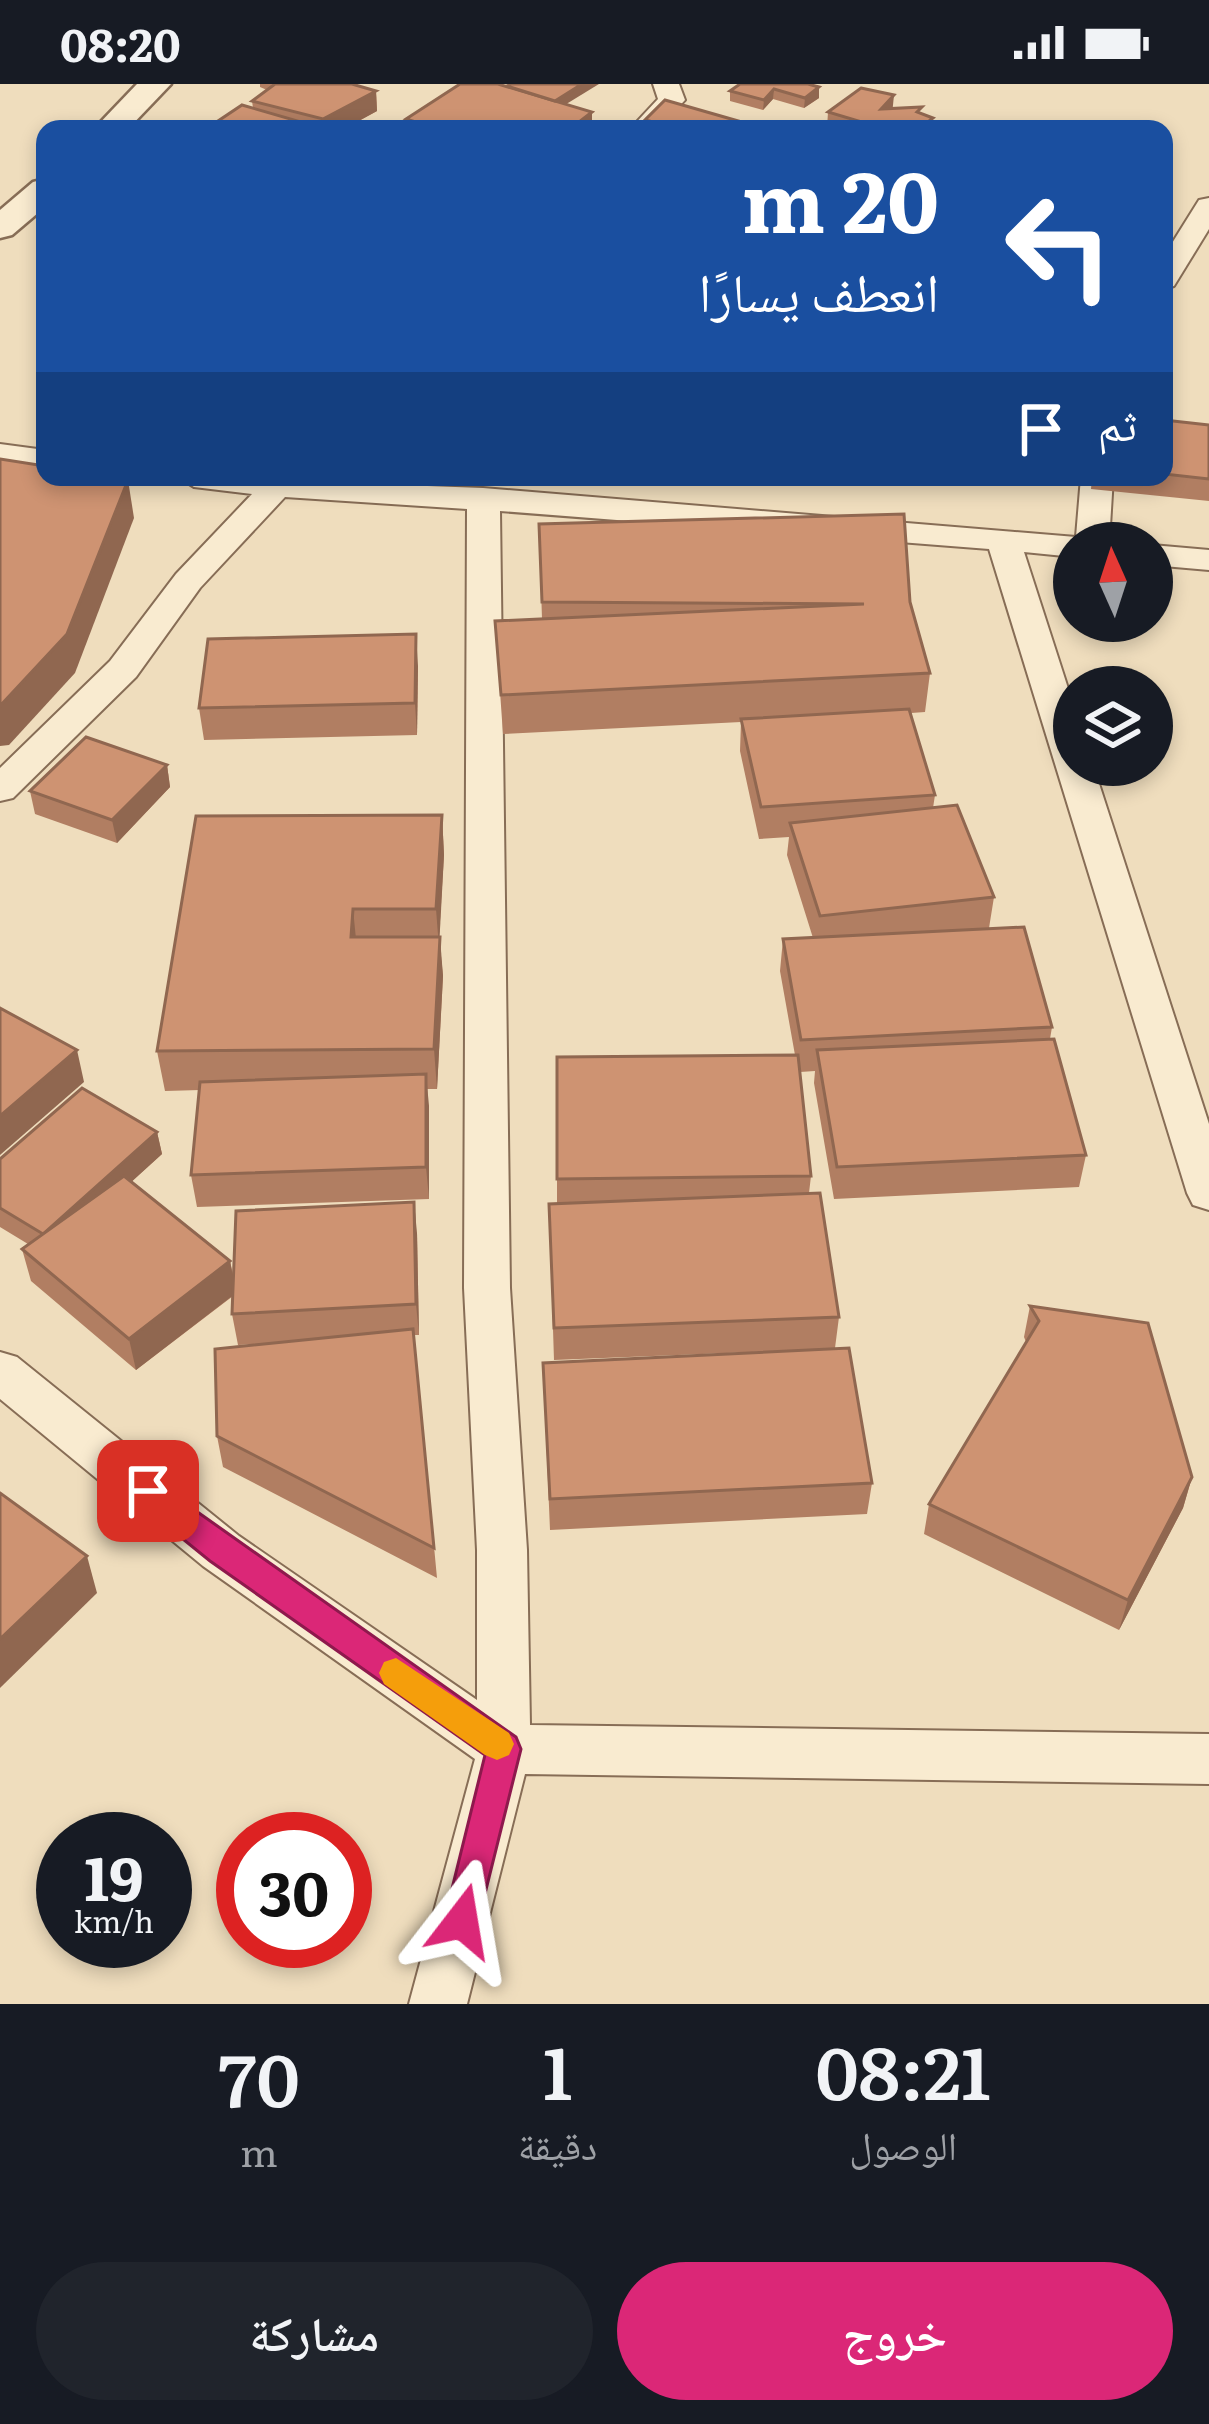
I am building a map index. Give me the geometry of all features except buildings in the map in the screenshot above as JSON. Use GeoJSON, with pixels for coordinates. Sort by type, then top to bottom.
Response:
{"type":"FeatureCollection","features":[{"type":"Feature","properties":{"kind":"street"},"geometry":{"type":"LineString","coordinates":[[119,120],[155,84]]}},
{"type":"Feature","properties":{"kind":"street"},"geometry":{"type":"LineString","coordinates":[[653,120],[672,100],[666,84]]}},
{"type":"Feature","properties":{"kind":"street"},"geometry":{"type":"LineString","coordinates":[[0,228],[36,197]]}},
{"type":"Feature","properties":{"kind":"street"},"geometry":{"type":"LineString","coordinates":[[1173,265],[1209,206]]}},
{"type":"Feature","properties":{"kind":"street"},"geometry":{"type":"LineString","coordinates":[[0,454],[36,459]]}},
{"type":"Feature","properties":{"kind":"street"},"geometry":{"type":"LineString","coordinates":[[269,486],[328,486]]}},
{"type":"Feature","properties":{"kind":"street"},"geometry":{"type":"LineString","coordinates":[[386,486],[1053,546]]}},
{"type":"Feature","properties":{"kind":"street"},"geometry":{"type":"LineString","coordinates":[[1094,522],[1096,486]]}},
{"type":"Feature","properties":{"kind":"street"},"geometry":{"type":"LineString","coordinates":[[0,789],[123,669],[188,581],[277,487]]}},
{"type":"Feature","properties":{"kind":"street"},"geometry":{"type":"LineString","coordinates":[[438,2004],[504,1749],[502,1550],[487,1288],[483,498]]}},
{"type":"Feature","properties":{"kind":"street"},"geometry":{"type":"LineString","coordinates":[[1003,541],[1053,699]]}},
{"type":"Feature","properties":{"kind":"street"},"geometry":{"type":"LineString","coordinates":[[1173,557],[1209,560]]}},
{"type":"Feature","properties":{"kind":"street"},"geometry":{"type":"LineString","coordinates":[[1081,786],[1209,1193]]}},
{"type":"Feature","properties":{"kind":"street"},"geometry":{"type":"LineString","coordinates":[[0,1371],[221,1551],[504,1749],[1209,1760]]}},
{"type":"Feature","properties":{"kind":"slow traffic"},"geometry":{"type":"LineString","coordinates":[[396,1673],[497,1744]]}},
{"type":"Feature","properties":{"kind":"route"},"geometry":{"type":"LineString","coordinates":[[148,1491],[221,1551],[504,1749],[462,1921]]}}]}
